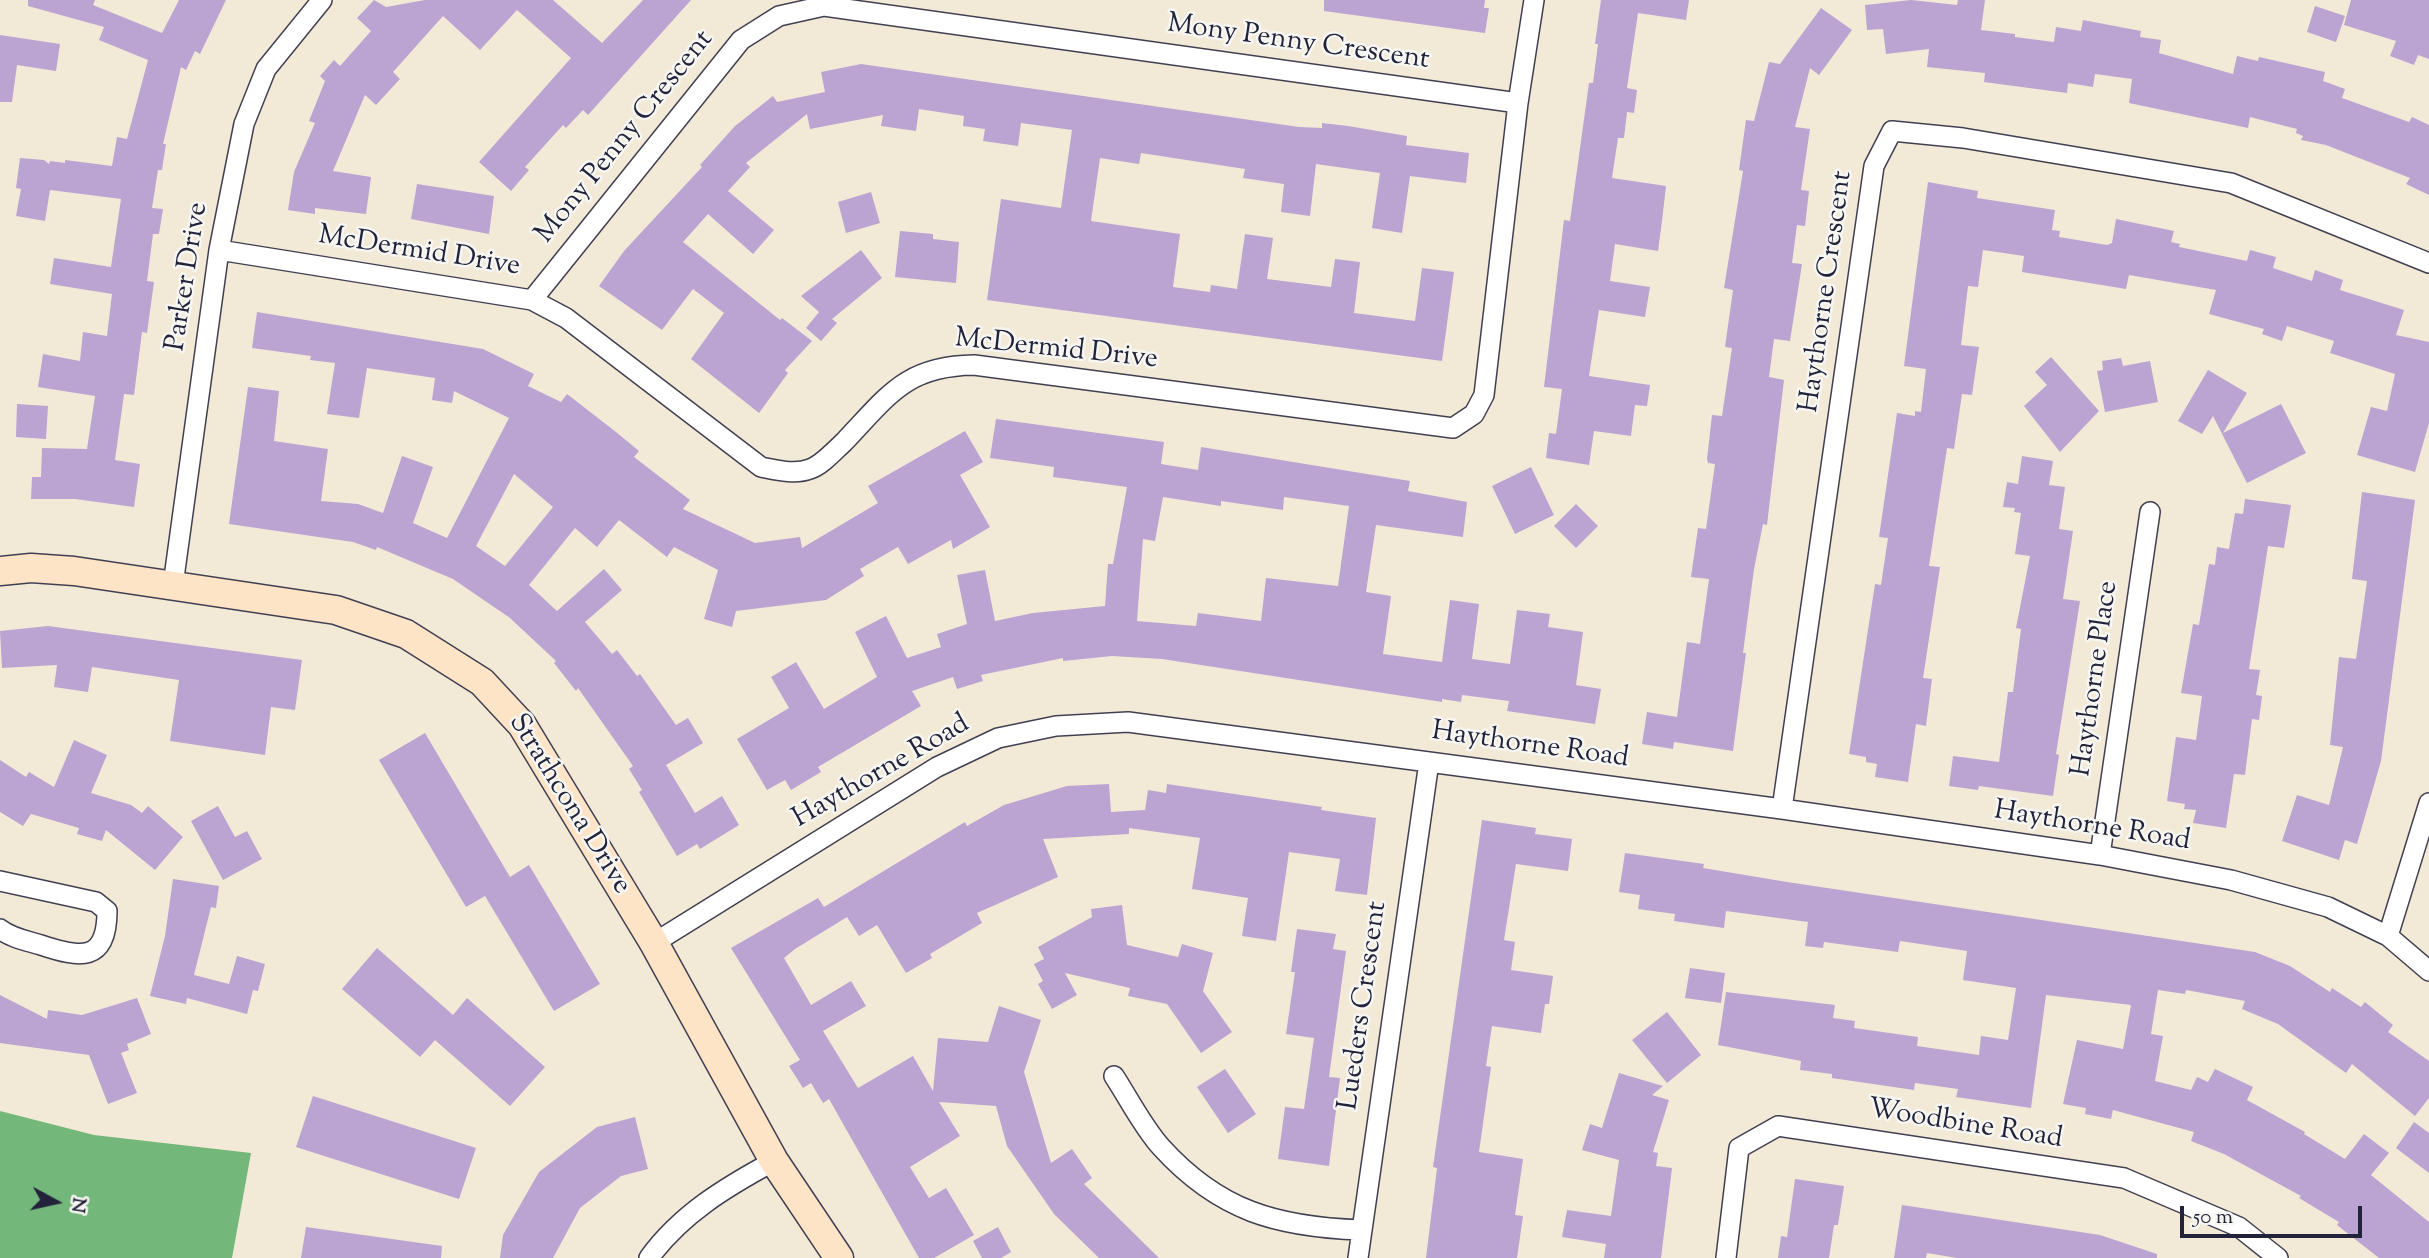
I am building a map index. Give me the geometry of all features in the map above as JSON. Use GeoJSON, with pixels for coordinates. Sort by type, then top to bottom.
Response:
{"type":"FeatureCollection","features":[{"type":"Feature","properties":{"kind":"street","name":"Parker Drive"},"geometry":{"type":"LineString","coordinates":[[173,585],[219,250],[244,124],[266,69],[322,0]]}},
{"type":"Feature","properties":{"kind":"street","name":"McDermid Drive"},"geometry":{"type":"LineString","coordinates":[[219,250],[532,300],[566,318],[761,467],[792,472],[810,469],[832,454],[894,390],[916,374],[944,365],[974,365],[1453,428],[1474,414],[1484,395],[1518,103],[1534,0]]}},
{"type":"Feature","properties":{"kind":"street","name":"Mony Penny Crescent"},"geometry":{"type":"LineString","coordinates":[[532,300],[741,40],[779,16],[824,6],[1518,103]]}},
{"type":"Feature","properties":{"kind":"street","name":"Haythorne Crescent"},"geometry":{"type":"LineString","coordinates":[[1782,809],[1874,166],[1892,131],[1964,138],[2231,183],[2429,264]]}},
{"type":"Feature","properties":{"kind":"street","name":"Haythorne Place"},"geometry":{"type":"LineString","coordinates":[[2100,855],[2150,512]]}},
{"type":"Feature","properties":{"kind":"street","name":"Strathcona Drive"},"geometry":{"type":"LineString","coordinates":[[0,571],[31,568],[74,571],[336,610],[406,634],[482,682],[522,725],[654,943],[774,1161],[839,1258]]}},
{"type":"Feature","properties":{"kind":"street","name":"Haythorne Road"},"geometry":{"type":"LineString","coordinates":[[654,943],[937,767],[998,738],[1056,726],[1128,722],[1782,809],[2100,855],[2231,880],[2328,906],[2388,936],[2429,971]]}},
{"type":"Feature","properties":{"kind":"street","name":"Lueders Crescent"},"geometry":{"type":"LineString","coordinates":[[1358,1258],[1429,762]]}},
{"type":"Feature","properties":{"kind":"street"},"geometry":{"type":"LineString","coordinates":[[2388,936],[2429,803]]}},
{"type":"Feature","properties":{"kind":"street"},"geometry":{"type":"LineString","coordinates":[[0,881],[96,902],[107,911],[107,930],[99,948],[84,955],[69,954],[0,929]]}},
{"type":"Feature","properties":{"kind":"street"},"geometry":{"type":"LineString","coordinates":[[1114,1076],[1159,1145],[1204,1188],[1249,1212],[1310,1228],[1361,1230]]}},
{"type":"Feature","properties":{"kind":"street","name":"Woodbine Road"},"geometry":{"type":"LineString","coordinates":[[1726,1258],[1739,1148],[1777,1126],[2124,1178],[2239,1227],[2278,1258]]}},
{"type":"Feature","properties":{"kind":"street"},"geometry":{"type":"LineString","coordinates":[[649,1258],[668,1232],[725,1188],[774,1161]]}},
{"type":"Feature","properties":{"kind":"green space"},"geometry":{"type":"Polygon","coordinates":[[[0,1111],[94,1135],[251,1153],[232,1258],[0,1258],[0,1111]]]}},
{"type":"Feature","properties":{"kind":"building"},"geometry":{"type":"Polygon","coordinates":[[[28,0],[95,0],[93,5],[162,33],[179,0],[226,0],[200,54],[195,51],[186,70],[181,67],[163,144],[166,144],[162,170],[158,170],[152,208],[163,209],[159,234],[153,234],[147,281],[154,282],[147,333],[142,332],[134,395],[124,394],[115,460],[140,464],[134,507],[75,499],[31,499],[32,477],[41,477],[42,448],[87,449],[95,396],[38,387],[43,354],[80,361],[83,332],[107,336],[112,294],[50,284],[54,258],[111,267],[121,199],[50,190],[45,221],[16,216],[21,189],[16,188],[20,158],[44,160],[49,164],[50,161],[65,163],[65,160],[112,166],[117,137],[127,139],[148,60],[99,40],[104,27],[28,6],[28,0]]]}},
{"type":"Feature","properties":{"kind":"building"},"geometry":{"type":"Polygon","coordinates":[[[374,0],[386,7],[425,0],[553,0],[602,43],[643,0],[691,0],[588,115],[583,110],[566,128],[563,125],[525,167],[529,170],[511,191],[479,162],[571,58],[517,10],[480,50],[443,16],[393,72],[400,79],[376,105],[365,95],[333,171],[371,177],[366,214],[315,208],[315,214],[288,210],[294,172],[315,123],[309,121],[325,81],[320,76],[334,60],[340,66],[371,31],[357,18],[374,0]]]}},
{"type":"Feature","properties":{"kind":"building"},"geometry":{"type":"Polygon","coordinates":[[[1324,0],[1485,0],[1484,8],[1489,8],[1485,33],[1324,11],[1324,0]]]}},
{"type":"Feature","properties":{"kind":"building"},"geometry":{"type":"Polygon","coordinates":[[[1601,0],[1689,0],[1686,20],[1638,13],[1627,88],[1637,90],[1634,113],[1627,112],[1624,138],[1618,138],[1612,178],[1666,186],[1658,251],[1615,244],[1610,281],[1650,287],[1645,317],[1599,310],[1589,376],[1650,385],[1647,406],[1635,405],[1631,436],[1594,431],[1589,465],[1546,458],[1549,433],[1556,434],[1562,389],[1544,387],[1564,220],[1570,221],[1589,83],[1593,83],[1601,0]]]}},
{"type":"Feature","properties":{"kind":"building"},"geometry":{"type":"Polygon","coordinates":[[[1911,0],[1957,5],[1958,0],[1985,0],[1981,30],[2015,34],[2015,37],[2054,42],[2056,27],[2081,31],[2083,20],[2141,31],[2140,37],[2161,40],[2159,53],[2233,74],[2237,56],[2258,61],[2259,57],[2325,72],[2323,81],[2345,89],[2342,98],[2409,122],[2412,117],[2429,125],[2429,195],[2406,184],[2410,178],[2326,145],[2301,140],[2303,136],[2296,133],[2297,129],[2250,117],[2248,128],[2129,103],[2132,79],[2095,74],[2093,87],[2068,83],[2067,93],[1984,82],[1985,73],[1927,67],[1929,49],[1886,54],[1883,29],[1867,30],[1865,5],[1911,0]]]}},
{"type":"Feature","properties":{"kind":"building"},"geometry":{"type":"Polygon","coordinates":[[[2351,0],[2429,0],[2429,59],[2418,55],[2414,65],[2390,56],[2396,41],[2344,25],[2351,0]]]}},
{"type":"Feature","properties":{"kind":"building"},"geometry":{"type":"Polygon","coordinates":[[[2315,6],[2345,16],[2336,42],[2307,32],[2315,6]]]}},
{"type":"Feature","properties":{"kind":"building"},"geometry":{"type":"Polygon","coordinates":[[[1821,8],[1852,30],[1819,75],[1810,68],[1795,127],[1810,129],[1801,190],[1809,191],[1805,226],[1797,225],[1792,263],[1802,264],[1790,341],[1774,339],[1769,377],[1784,380],[1767,525],[1763,524],[1754,569],[1733,751],[1674,742],[1673,749],[1642,744],[1647,712],[1677,717],[1687,642],[1700,644],[1709,579],[1691,577],[1698,528],[1706,529],[1715,464],[1708,463],[1707,459],[1712,415],[1722,416],[1732,348],[1725,347],[1733,290],[1724,288],[1743,171],[1739,170],[1746,120],[1754,121],[1769,62],[1780,64],[1821,8]]]}},
{"type":"Feature","properties":{"kind":"building"},"geometry":{"type":"Polygon","coordinates":[[[0,35],[60,44],[56,71],[17,65],[12,102],[0,102],[0,35]]]}},
{"type":"Feature","properties":{"kind":"building"},"geometry":{"type":"Polygon","coordinates":[[[861,64],[1299,127],[1322,128],[1322,123],[1348,126],[1407,136],[1406,145],[1469,153],[1466,183],[1410,176],[1402,233],[1372,228],[1380,173],[1316,164],[1310,216],[1281,212],[1284,184],[1243,178],[1245,169],[1141,153],[1139,164],[1100,158],[1091,221],[1180,234],[1173,287],[1210,292],[1211,285],[1237,289],[1245,234],[1273,238],[1267,279],[1331,287],[1335,259],[1360,262],[1354,313],[1415,321],[1422,268],[1454,272],[1442,361],[987,300],[1001,199],[1061,208],[1072,130],[1021,123],[1018,146],[983,141],[985,129],[963,126],[964,116],[919,109],[916,131],[881,126],[883,115],[810,129],[807,114],[746,163],[750,167],[728,191],[774,230],[753,254],[708,214],[683,242],[780,320],[782,318],[812,341],[785,370],[788,373],[759,413],[691,359],[724,313],[693,289],[662,330],[599,286],[624,251],[702,167],[700,165],[735,126],[773,96],[777,102],[825,92],[821,72],[861,64]]]}},
{"type":"Feature","properties":{"kind":"building"},"geometry":{"type":"Polygon","coordinates":[[[1928,182],[1978,191],[1977,198],[2055,210],[2052,230],[2060,231],[2059,237],[2107,245],[2112,243],[2116,219],[2174,231],[2171,242],[2180,244],[2179,247],[2247,261],[2250,250],[2276,257],[2273,268],[2312,281],[2315,270],[2343,280],[2340,290],[2404,310],[2396,335],[2429,342],[2429,423],[2415,472],[2357,455],[2371,407],[2387,411],[2395,374],[2330,353],[2334,341],[2287,326],[2282,341],[2262,334],[2264,329],[2209,314],[2216,290],[2129,275],[2126,289],[2022,272],[2024,256],[1983,250],[1978,287],[1968,286],[1961,345],[1979,347],[1972,395],[1962,394],[1954,449],[1947,448],[1929,566],[1940,567],[1923,678],[1932,679],[1926,726],[1916,724],[1908,782],[1875,777],[1877,764],[1866,762],[1866,757],[1849,754],[1875,584],[1881,585],[1888,538],[1879,537],[1897,413],[1915,416],[1915,411],[1921,412],[1926,369],[1904,366],[1928,182]]]}},
{"type":"Feature","properties":{"kind":"building"},"geometry":{"type":"Polygon","coordinates":[[[417,184],[494,196],[489,234],[411,219],[417,184]]]}},
{"type":"Feature","properties":{"kind":"building"},"geometry":{"type":"Polygon","coordinates":[[[871,192],[880,223],[846,233],[838,202],[871,192]]]}},
{"type":"Feature","properties":{"kind":"building"},"geometry":{"type":"Polygon","coordinates":[[[900,231],[933,234],[933,239],[959,242],[956,283],[895,277],[900,231]]]}},
{"type":"Feature","properties":{"kind":"building"},"geometry":{"type":"Polygon","coordinates":[[[861,250],[882,278],[832,319],[837,323],[821,341],[806,328],[819,312],[801,296],[861,250]]]}},
{"type":"Feature","properties":{"kind":"building"},"geometry":{"type":"Polygon","coordinates":[[[257,312],[483,349],[534,374],[528,386],[561,402],[567,394],[616,432],[639,451],[634,457],[690,500],[683,509],[755,543],[800,537],[802,548],[878,503],[868,486],[965,431],[983,462],[960,475],[990,527],[953,549],[951,540],[908,564],[898,547],[860,569],[864,576],[826,600],[736,611],[732,627],[704,619],[718,570],[674,547],[667,557],[619,520],[597,547],[575,528],[529,585],[557,611],[604,569],[622,590],[585,622],[612,654],[617,650],[637,676],[640,674],[676,725],[688,718],[703,743],[666,765],[695,813],[722,796],[739,825],[700,849],[697,844],[677,856],[639,792],[642,790],[629,769],[633,766],[578,688],[576,691],[554,663],[556,661],[510,618],[453,579],[377,547],[376,550],[353,542],[229,524],[248,387],[279,391],[274,441],[328,449],[321,501],[358,504],[383,513],[402,456],[433,467],[413,523],[447,538],[509,418],[454,391],[452,403],[432,400],[435,378],[367,368],[359,418],[327,414],[335,363],[310,360],[311,356],[252,348],[257,312]],[[514,474],[476,546],[505,566],[553,507],[514,474]]]}},
{"type":"Feature","properties":{"kind":"building"},"geometry":{"type":"Polygon","coordinates":[[[2051,357],[2099,411],[2060,452],[2024,406],[2047,385],[2035,372],[2051,357]]]}},
{"type":"Feature","properties":{"kind":"building"},"geometry":{"type":"Polygon","coordinates":[[[2121,358],[2123,366],[2150,361],[2158,402],[2105,412],[2097,371],[2103,370],[2102,361],[2121,358]]]}},
{"type":"Feature","properties":{"kind":"building"},"geometry":{"type":"Polygon","coordinates":[[[2208,370],[2247,393],[2223,433],[2281,404],[2306,453],[2247,483],[2213,416],[2202,434],[2178,421],[2208,370]]]}},
{"type":"Feature","properties":{"kind":"building"},"geometry":{"type":"Polygon","coordinates":[[[17,404],[48,406],[46,439],[16,437],[17,404]]]}},
{"type":"Feature","properties":{"kind":"building"},"geometry":{"type":"Polygon","coordinates":[[[996,419],[1164,442],[1161,464],[1198,470],[1201,447],[1410,481],[1408,491],[1467,502],[1463,537],[1376,525],[1366,592],[1391,596],[1383,654],[1442,662],[1450,600],[1479,604],[1472,659],[1510,664],[1517,610],[1550,614],[1548,627],[1583,632],[1576,685],[1601,689],[1595,724],[1507,711],[1509,701],[1462,695],[1461,702],[1442,699],[1442,702],[1162,659],[1112,656],[1063,661],[1063,658],[981,675],[983,681],[957,689],[953,677],[912,691],[921,706],[818,767],[821,772],[791,790],[785,780],[767,790],[737,739],[789,708],[771,677],[796,662],[824,709],[877,677],[855,632],[886,616],[907,658],[941,647],[937,634],[967,624],[957,575],[985,570],[995,621],[1033,613],[1105,606],[1108,564],[1113,564],[1127,487],[1053,477],[1054,467],[990,458],[996,419]],[[1163,497],[1155,541],[1143,539],[1137,621],[1196,626],[1198,613],[1261,621],[1266,578],[1338,586],[1349,506],[1284,497],[1283,510],[1221,501],[1221,506],[1163,497]]]}},
{"type":"Feature","properties":{"kind":"building"},"geometry":{"type":"Polygon","coordinates":[[[2022,456],[2053,461],[2049,485],[2065,487],[2059,529],[2073,531],[2063,599],[2080,601],[2056,754],[2059,755],[2053,796],[1979,786],[1978,790],[1949,786],[1953,756],[1999,762],[2008,692],[2013,692],[2021,629],[2016,628],[2030,556],[2015,554],[2021,513],[2014,512],[2015,508],[2003,507],[2007,482],[2018,484],[2022,456]]]}},
{"type":"Feature","properties":{"kind":"building"},"geometry":{"type":"Polygon","coordinates":[[[1531,467],[1554,515],[1515,534],[1492,486],[1531,467]]]}},
{"type":"Feature","properties":{"kind":"building"},"geometry":{"type":"Polygon","coordinates":[[[2362,492],[2415,500],[2381,761],[2357,844],[2345,840],[2339,860],[2282,841],[2297,795],[2329,805],[2343,747],[2330,745],[2339,657],[2356,659],[2367,581],[2352,579],[2362,492]]]}},
{"type":"Feature","properties":{"kind":"building"},"geometry":{"type":"Polygon","coordinates":[[[2245,499],[2291,505],[2284,548],[2268,546],[2249,669],[2260,670],[2256,695],[2262,696],[2259,720],[2252,719],[2245,775],[2234,774],[2226,828],[2193,823],[2196,810],[2184,809],[2185,804],[2167,801],[2176,737],[2196,740],[2202,696],[2181,693],[2193,624],[2199,625],[2209,564],[2215,565],[2217,547],[2229,549],[2235,513],[2243,514],[2245,499]]]}},
{"type":"Feature","properties":{"kind":"building"},"geometry":{"type":"Polygon","coordinates":[[[1576,504],[1598,526],[1576,548],[1554,526],[1576,504]]]}},
{"type":"Feature","properties":{"kind":"building"},"geometry":{"type":"Polygon","coordinates":[[[48,626],[302,660],[295,710],[271,707],[265,755],[170,741],[179,680],[92,667],[88,692],[54,687],[57,665],[2,668],[0,631],[48,626]]]}},
{"type":"Feature","properties":{"kind":"building"},"geometry":{"type":"Polygon","coordinates":[[[425,733],[510,877],[529,865],[600,984],[554,1011],[485,896],[466,907],[379,760],[425,733]]]}},
{"type":"Feature","properties":{"kind":"building"},"geometry":{"type":"Polygon","coordinates":[[[74,740],[107,755],[91,793],[131,805],[142,813],[148,806],[183,837],[155,870],[106,830],[102,841],[77,834],[79,828],[31,814],[23,826],[0,812],[0,760],[26,777],[29,772],[54,787],[74,740]]]}},
{"type":"Feature","properties":{"kind":"building"},"geometry":{"type":"Polygon","coordinates":[[[1109,784],[1111,812],[1145,810],[1148,790],[1166,793],[1167,784],[1322,807],[1321,810],[1376,818],[1367,895],[1335,891],[1340,859],[1289,852],[1276,941],[1242,936],[1248,898],[1192,889],[1200,838],[1129,828],[1129,834],[1043,839],[1058,877],[977,913],[982,923],[930,954],[932,958],[906,973],[877,925],[859,936],[847,917],[795,949],[784,958],[811,1005],[851,981],[866,1006],[823,1031],[858,1088],[913,1056],[933,1091],[938,1038],[988,1042],[999,1006],[1041,1020],[1024,1072],[1051,1163],[1072,1149],[1092,1178],[1084,1184],[1159,1258],[1099,1258],[1054,1214],[1007,1146],[996,1106],[939,1102],[960,1136],[910,1167],[929,1198],[946,1188],[974,1235],[934,1258],[919,1258],[829,1099],[823,1103],[811,1083],[803,1088],[789,1066],[800,1060],[731,948],[818,898],[824,907],[965,822],[967,826],[1004,805],[1067,786],[1109,784]]]}},
{"type":"Feature","properties":{"kind":"building"},"geometry":{"type":"Polygon","coordinates":[[[218,806],[235,837],[247,831],[262,859],[223,880],[191,821],[218,806]]]}},
{"type":"Feature","properties":{"kind":"building"},"geometry":{"type":"Polygon","coordinates":[[[1482,820],[1536,828],[1535,834],[1572,839],[1568,871],[1516,864],[1504,940],[1515,942],[1511,970],[1553,976],[1549,1004],[1545,1004],[1541,1033],[1492,1026],[1486,1066],[1491,1067],[1479,1152],[1523,1159],[1515,1215],[1523,1216],[1517,1258],[1426,1258],[1437,1168],[1433,1167],[1482,820]]]}},
{"type":"Feature","properties":{"kind":"building"},"geometry":{"type":"Polygon","coordinates":[[[1625,853],[1704,864],[1703,868],[1787,882],[2255,952],[2290,966],[2330,992],[2332,988],[2361,1007],[2365,1002],[2393,1025],[2388,1032],[2429,1061],[2429,1098],[2415,1116],[2352,1064],[2346,1073],[2278,1024],[2242,1009],[2245,1001],[2186,990],[2185,994],[2158,990],[2151,1034],[2163,1036],[2155,1081],[2191,1090],[2197,1077],[2208,1082],[2215,1069],[2253,1087],[2247,1100],[2305,1132],[2304,1134],[2345,1159],[2364,1134],[2389,1153],[2371,1175],[2429,1222],[2429,1258],[2379,1258],[2337,1225],[2339,1222],[2299,1198],[2301,1196],[2224,1154],[2191,1141],[2194,1132],[2113,1110],[2111,1119],[2085,1114],[2086,1108],[2063,1104],[2077,1040],[2123,1049],[2131,1005],[2046,995],[2031,1108],[1956,1097],[1958,1089],[1915,1083],[1914,1090],[1832,1078],[1832,1074],[1800,1070],[1801,1061],[1718,1045],[1726,992],[1835,1005],[1833,1018],[1855,1021],[1854,1028],[1918,1037],[1917,1046],[1979,1055],[1981,1036],[2008,1040],[2016,988],[1963,980],[1967,951],[1900,941],[1898,952],[1824,942],[1823,948],[1805,946],[1808,922],[1726,911],[1724,928],[1674,921],[1675,914],[1638,909],[1640,895],[1619,892],[1625,853]]]}},
{"type":"Feature","properties":{"kind":"building"},"geometry":{"type":"Polygon","coordinates":[[[173,879],[219,886],[216,908],[211,907],[194,975],[229,984],[237,956],[265,964],[258,991],[253,990],[247,1014],[187,998],[186,1004],[150,996],[165,936],[173,879]]]}},
{"type":"Feature","properties":{"kind":"building"},"geometry":{"type":"Polygon","coordinates":[[[1122,905],[1127,945],[1178,957],[1182,944],[1213,953],[1203,991],[1232,1032],[1201,1053],[1167,1004],[1128,996],[1130,988],[1065,973],[1077,995],[1052,1009],[1038,984],[1043,981],[1034,964],[1044,959],[1038,947],[1092,917],[1091,909],[1122,905]]]}},
{"type":"Feature","properties":{"kind":"building"},"geometry":{"type":"Polygon","coordinates":[[[1297,929],[1336,934],[1333,949],[1346,951],[1329,1077],[1340,1078],[1329,1166],[1278,1159],[1285,1107],[1304,1109],[1314,1038],[1286,1034],[1295,972],[1291,972],[1297,929]]]}},
{"type":"Feature","properties":{"kind":"building"},"geometry":{"type":"Polygon","coordinates":[[[377,948],[453,1015],[467,998],[545,1067],[510,1106],[435,1040],[420,1057],[342,989],[377,948]]]}},
{"type":"Feature","properties":{"kind":"building"},"geometry":{"type":"Polygon","coordinates":[[[1690,968],[1725,973],[1721,1003],[1685,998],[1690,968]]]}},
{"type":"Feature","properties":{"kind":"building"},"geometry":{"type":"Polygon","coordinates":[[[0,995],[47,1019],[48,1010],[82,1015],[137,998],[151,1034],[127,1044],[129,1050],[121,1053],[137,1093],[108,1104],[89,1055],[0,1043],[0,995]]]}},
{"type":"Feature","properties":{"kind":"building"},"geometry":{"type":"Polygon","coordinates":[[[1667,1012],[1701,1055],[1667,1083],[1632,1040],[1667,1012]]]}},
{"type":"Feature","properties":{"kind":"building"},"geometry":{"type":"Polygon","coordinates":[[[1225,1069],[1256,1114],[1228,1133],[1197,1087],[1225,1069]]]}},
{"type":"Feature","properties":{"kind":"building"},"geometry":{"type":"Polygon","coordinates":[[[1619,1073],[1663,1086],[1652,1095],[1669,1100],[1653,1152],[1658,1153],[1656,1166],[1672,1168],[1661,1258],[1604,1258],[1606,1244],[1562,1237],[1567,1210],[1611,1216],[1619,1160],[1582,1150],[1590,1124],[1602,1128],[1619,1073]]]}},
{"type":"Feature","properties":{"kind":"building"},"geometry":{"type":"Polygon","coordinates":[[[313,1096],[476,1148],[459,1199],[296,1147],[313,1096]]]}},
{"type":"Feature","properties":{"kind":"building"},"geometry":{"type":"Polygon","coordinates":[[[635,1117],[648,1169],[621,1176],[580,1208],[553,1258],[500,1258],[503,1235],[539,1172],[597,1127],[635,1117]]]}},
{"type":"Feature","properties":{"kind":"building"},"geometry":{"type":"Polygon","coordinates":[[[2414,1122],[2429,1133],[2429,1173],[2396,1148],[2414,1122]]]}},
{"type":"Feature","properties":{"kind":"building"},"geometry":{"type":"Polygon","coordinates":[[[1795,1179],[1844,1186],[1829,1258],[1778,1258],[1781,1236],[1787,1237],[1795,1179]]]}},
{"type":"Feature","properties":{"kind":"building"},"geometry":{"type":"Polygon","coordinates":[[[1902,1205],[2100,1235],[2157,1254],[2157,1258],[1957,1258],[1927,1253],[1926,1258],[1894,1258],[1902,1205]]]}},
{"type":"Feature","properties":{"kind":"building"},"geometry":{"type":"Polygon","coordinates":[[[306,1227],[442,1246],[441,1258],[301,1258],[306,1227]]]}},
{"type":"Feature","properties":{"kind":"building"},"geometry":{"type":"Polygon","coordinates":[[[998,1227],[1011,1252],[1001,1258],[982,1258],[973,1241],[998,1227]]]}}]}
